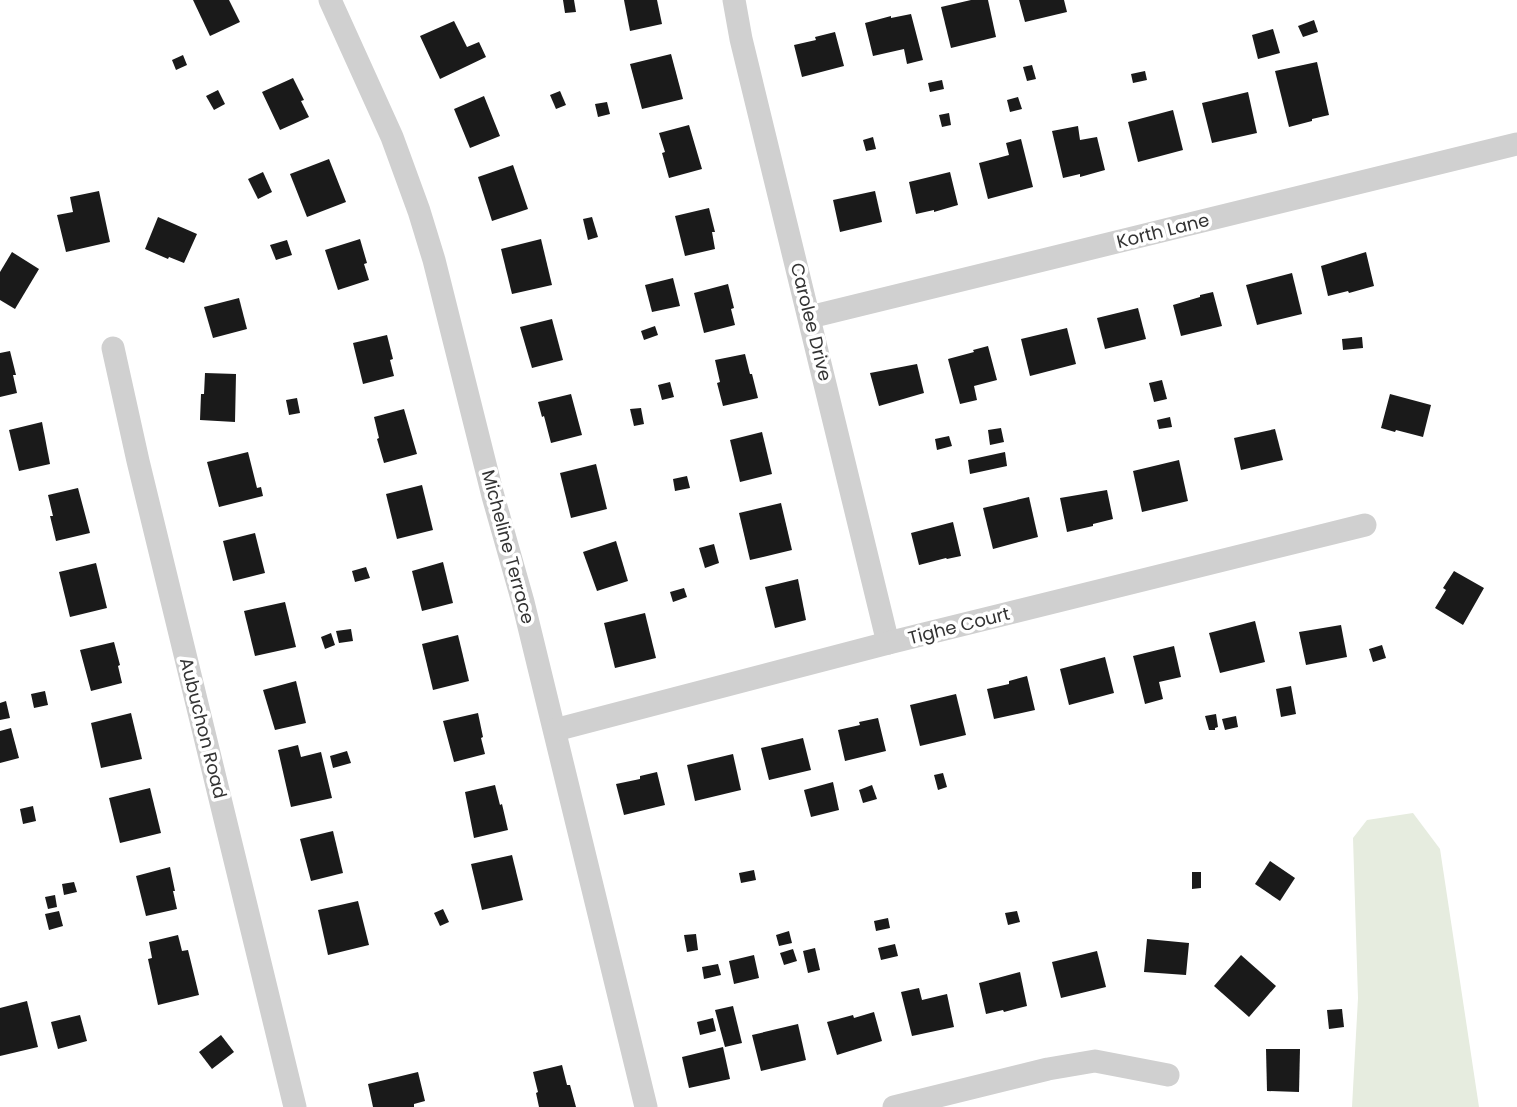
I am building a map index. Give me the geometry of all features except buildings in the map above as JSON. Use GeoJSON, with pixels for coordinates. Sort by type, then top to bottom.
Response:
{"type":"FeatureCollection","features":[{"type":"Feature","properties":{"kind":"street","name":"Micheline Terrace"},"geometry":{"type":"LineString","coordinates":[[330,0],[392,138],[434,260],[493,496],[523,602],[646,1107]]}},
{"type":"Feature","properties":{"kind":"street","name":"Carolee Drive"},"geometry":{"type":"LineString","coordinates":[[734,0],[741,39],[888,643]]}},
{"type":"Feature","properties":{"kind":"street","name":"Korth Lane"},"geometry":{"type":"LineString","coordinates":[[810,317],[1517,144]]}},
{"type":"Feature","properties":{"kind":"street","name":"Aubuchon Road"},"geometry":{"type":"LineString","coordinates":[[113,348],[295,1107]]}},
{"type":"Feature","properties":{"kind":"street","name":"Tighe Court"},"geometry":{"type":"LineString","coordinates":[[555,730],[888,643],[1365,525]]}},
{"type":"Feature","properties":{"kind":"street"},"geometry":{"type":"LineString","coordinates":[[894,1107],[1048,1069],[1095,1061],[1168,1074]]}},
{"type":"Feature","properties":{"kind":"shaded area"},"geometry":{"type":"Polygon","coordinates":[[[1413,813],[1440,849],[1479,1107],[1352,1107],[1358,998],[1353,838],[1367,820],[1413,813]]]}}]}
